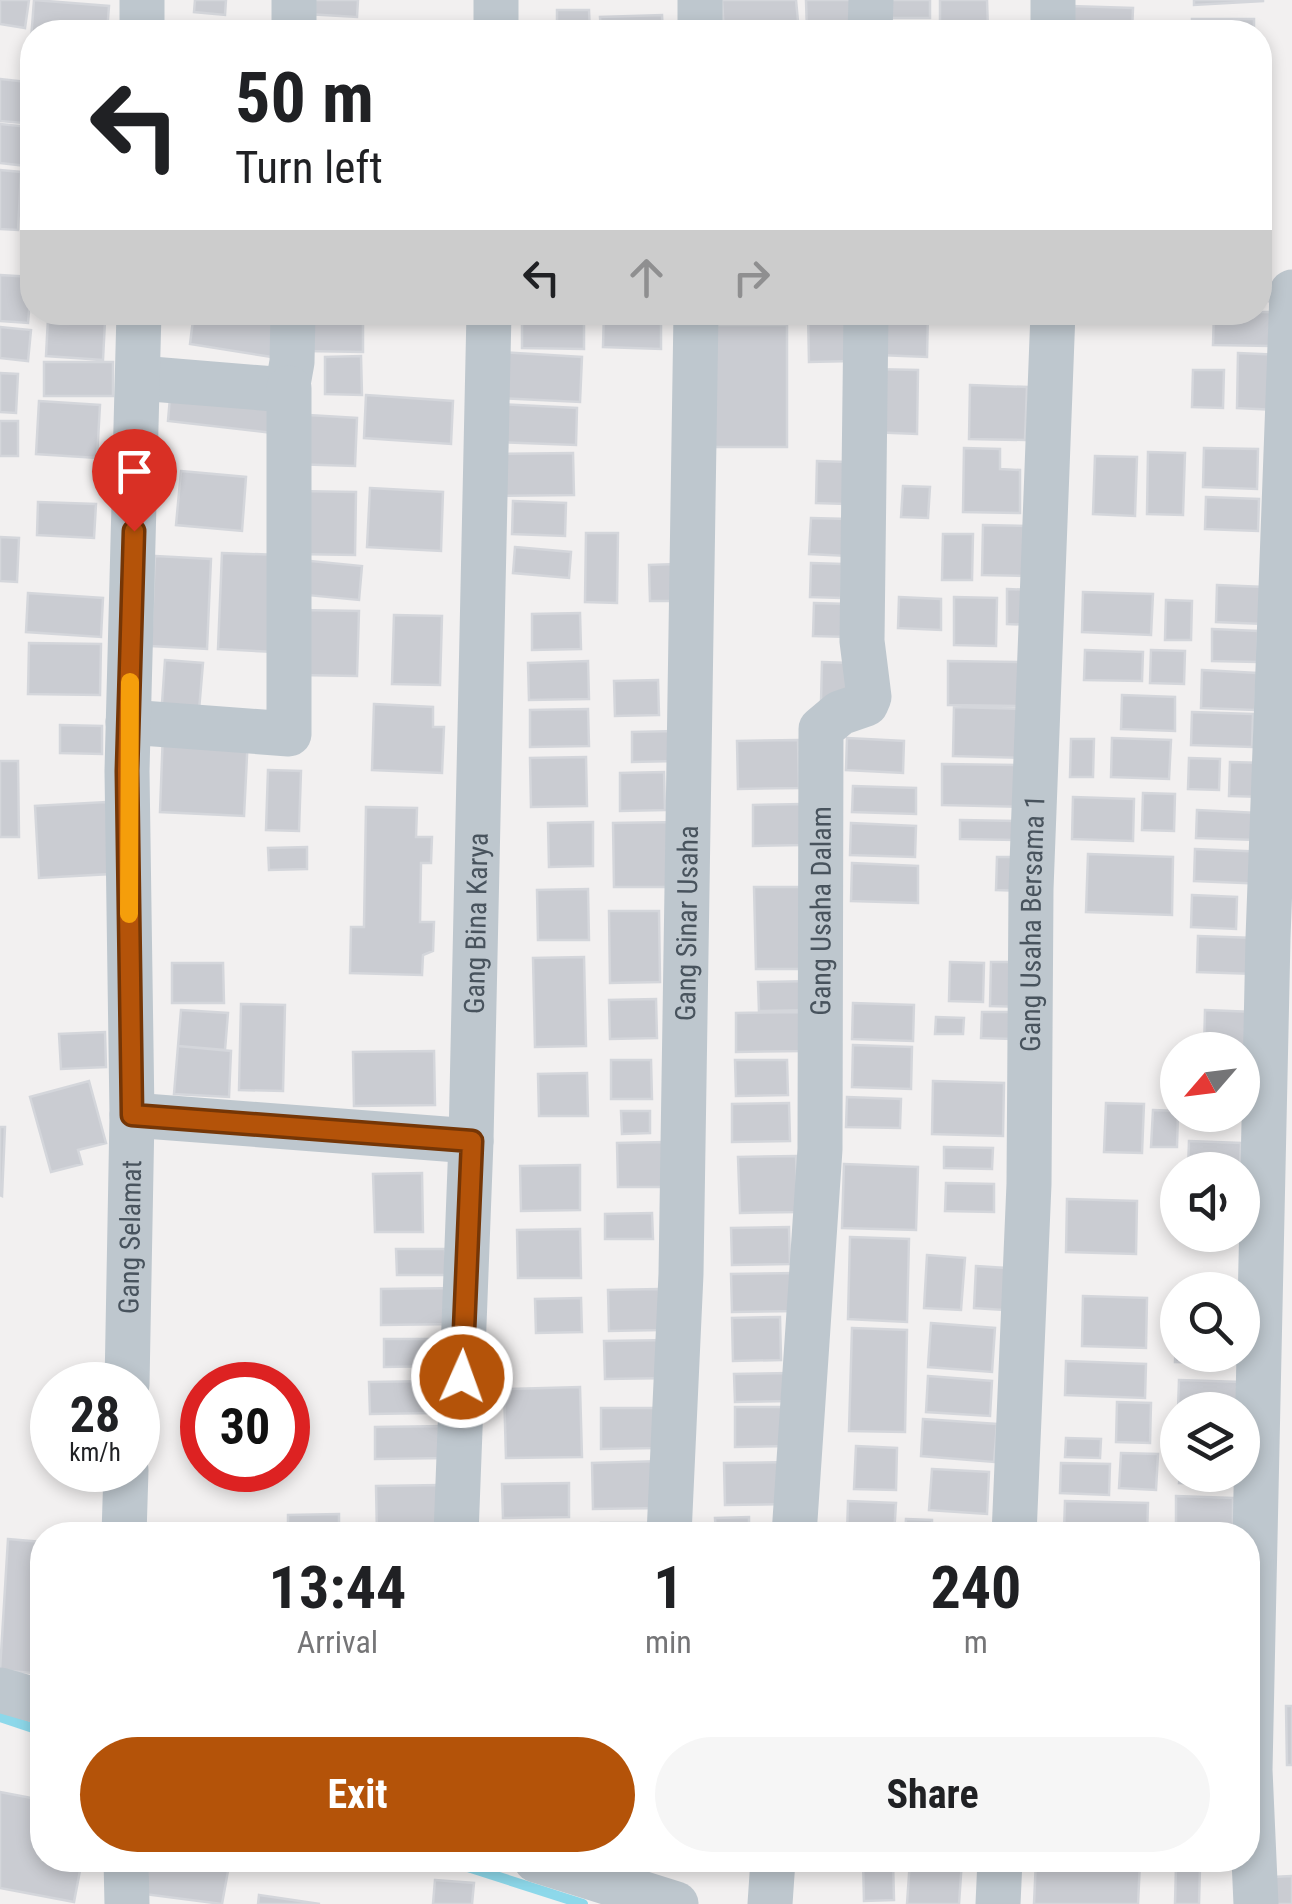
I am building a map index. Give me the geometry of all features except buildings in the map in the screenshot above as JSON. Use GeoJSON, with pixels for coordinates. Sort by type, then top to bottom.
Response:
{"type":"FeatureCollection","features":[{"type":"Feature","properties":{"kind":"street"},"geometry":{"type":"LineString","coordinates":[[1255,1522],[1267,977],[1292,292]]}},
{"type":"Feature","properties":{"kind":"street","name":"Gang Selamat"},"geometry":{"type":"LineString","coordinates":[[127,1362],[132,1115],[128,722],[140,325]]}},
{"type":"Feature","properties":{"kind":"street"},"geometry":{"type":"LineString","coordinates":[[128,722],[288,734],[291,325]]}},
{"type":"Feature","properties":{"kind":"street","name":"Gang Bina Karya"},"geometry":{"type":"LineString","coordinates":[[457,1522],[472,1141],[490,325]]}},
{"type":"Feature","properties":{"kind":"street","name":"Gang Sinar Usaha"},"geometry":{"type":"LineString","coordinates":[[670,1522],[681,1274],[696,325]]}},
{"type":"Feature","properties":{"kind":"street","name":"Gang Usaha Dalam"},"geometry":{"type":"LineString","coordinates":[[795,1522],[820,1149],[821,730],[828,719],[859,708],[868,697],[862,641],[866,325]]}},
{"type":"Feature","properties":{"kind":"street","name":"Gang Usaha Bersama 1"},"geometry":{"type":"LineString","coordinates":[[1015,1522],[1029,1184],[1031,889],[1053,325]]}},
{"type":"Feature","properties":{"kind":"street"},"geometry":{"type":"LineString","coordinates":[[139,378],[289,388]]}},
{"type":"Feature","properties":{"kind":"street"},"geometry":{"type":"LineString","coordinates":[[132,1115],[472,1141]]}},
{"type":"Feature","properties":{"kind":"street"},"geometry":{"type":"LineString","coordinates":[[124,1522],[125,1492]]}},
{"type":"Feature","properties":{"kind":"street"},"geometry":{"type":"LineString","coordinates":[[0,1690],[30,1699]]}},
{"type":"Feature","properties":{"kind":"street"},"geometry":{"type":"LineString","coordinates":[[126,1872],[127,1904]]}},
{"type":"Feature","properties":{"kind":"street"},"geometry":{"type":"LineString","coordinates":[[592,1872],[661,1887]]}},
{"type":"Feature","properties":{"kind":"street"},"geometry":{"type":"LineString","coordinates":[[770,1904],[772,1872]]}},
{"type":"Feature","properties":{"kind":"street"},"geometry":{"type":"LineString","coordinates":[[998,1904],[999,1872]]}},
{"type":"Feature","properties":{"kind":"street"},"geometry":{"type":"LineString","coordinates":[[1255,1872],[1256,1904]]}},
{"type":"Feature","properties":{"kind":"waterway"},"geometry":{"type":"LineString","coordinates":[[0,1717],[30,1727]]}},
{"type":"Feature","properties":{"kind":"waterway"},"geometry":{"type":"LineString","coordinates":[[483,1872],[583,1904]]}},
{"type":"Feature","properties":{"kind":"slow traffic"},"geometry":{"type":"LineString","coordinates":[[129,914],[130,682]]}},
{"type":"Feature","properties":{"kind":"route"},"geometry":{"type":"LineString","coordinates":[[134,531],[127,771],[132,1115],[472,1141],[462,1377]]}}]}
